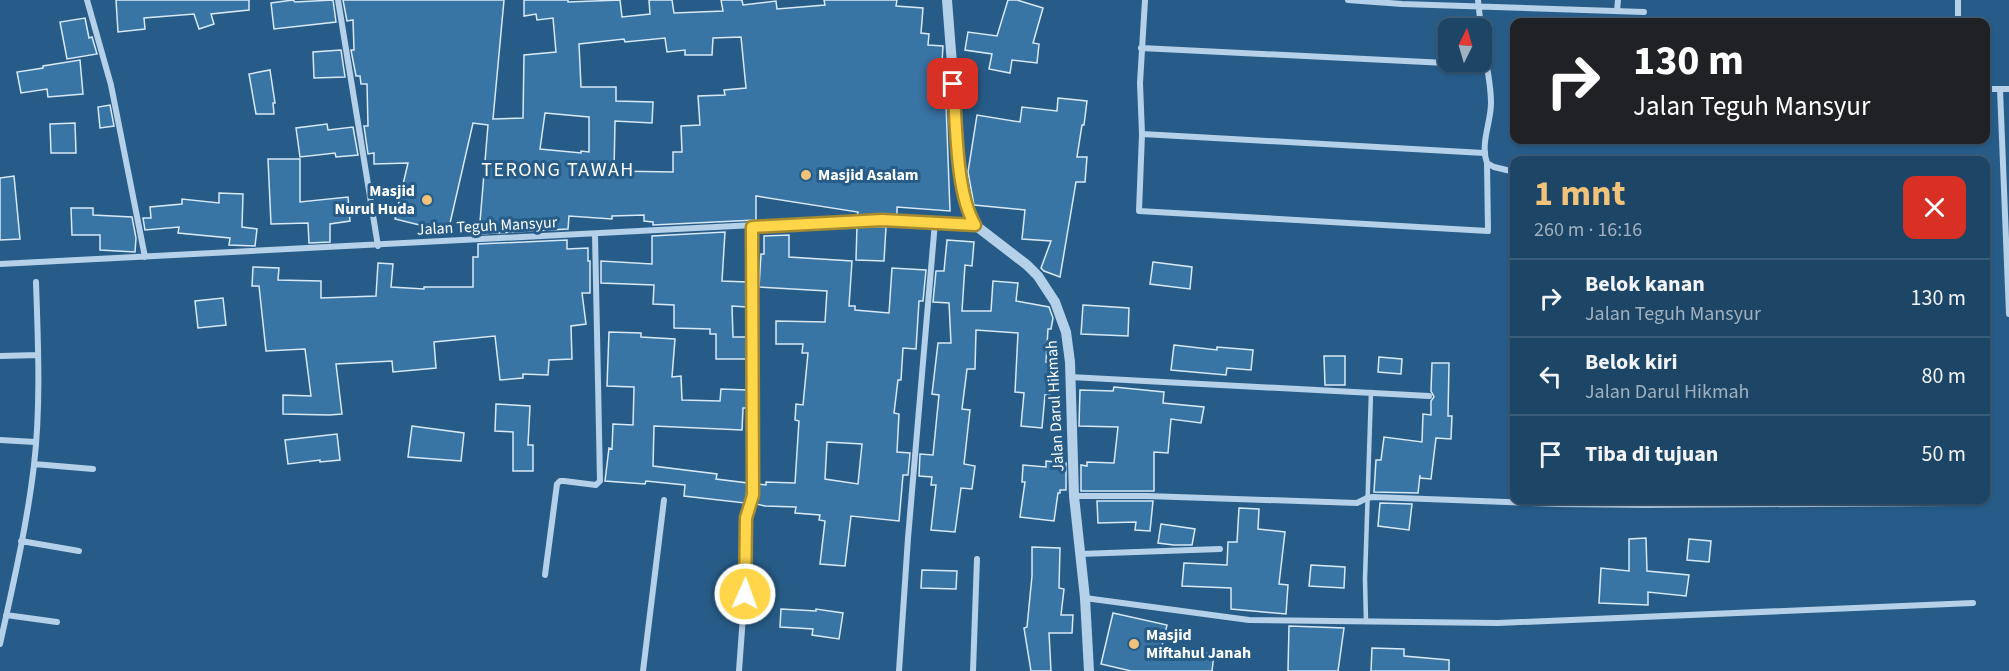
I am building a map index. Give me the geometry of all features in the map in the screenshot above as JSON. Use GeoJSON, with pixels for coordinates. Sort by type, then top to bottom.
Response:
{"type":"FeatureCollection","features":[{"type":"Feature","properties":{"kind":"street"},"geometry":{"type":"LineString","coordinates":[[87,0],[111,86],[145,257]]}},
{"type":"Feature","properties":{"kind":"street"},"geometry":{"type":"LineString","coordinates":[[338,0],[378,246]]}},
{"type":"Feature","properties":{"kind":"street"},"geometry":{"type":"LineString","coordinates":[[948,0],[961,180],[968,213],[975,225]]}},
{"type":"Feature","properties":{"kind":"street"},"geometry":{"type":"LineString","coordinates":[[1145,0],[1140,83],[1142,134],[1140,211],[1488,231],[1484,153],[1491,104],[1487,72]]}},
{"type":"Feature","properties":{"kind":"street"},"geometry":{"type":"LineString","coordinates":[[1348,0],[1478,3],[1644,12]]}},
{"type":"Feature","properties":{"kind":"street"},"geometry":{"type":"LineString","coordinates":[[1548,0],[1548,8]]}},
{"type":"Feature","properties":{"kind":"street"},"geometry":{"type":"LineString","coordinates":[[1617,11],[1618,0]]}},
{"type":"Feature","properties":{"kind":"street"},"geometry":{"type":"LineString","coordinates":[[1958,0],[1958,18]]}},
{"type":"Feature","properties":{"kind":"street"},"geometry":{"type":"LineString","coordinates":[[1478,3],[1480,18]]}},
{"type":"Feature","properties":{"kind":"street"},"geometry":{"type":"LineString","coordinates":[[1141,48],[1438,62]]}},
{"type":"Feature","properties":{"kind":"street"},"geometry":{"type":"LineString","coordinates":[[1990,89],[2009,89]]}},
{"type":"Feature","properties":{"kind":"street"},"geometry":{"type":"LineString","coordinates":[[2000,89],[2009,314]]}},
{"type":"Feature","properties":{"kind":"street"},"geometry":{"type":"LineString","coordinates":[[1142,134],[1484,153]]}},
{"type":"Feature","properties":{"kind":"street"},"geometry":{"type":"LineString","coordinates":[[1486,163],[1510,171]]}},
{"type":"Feature","properties":{"kind":"street","name":"Jalan Teguh Mansyur"},"geometry":{"type":"LineString","coordinates":[[0,264],[841,221],[935,222],[975,225]]}},
{"type":"Feature","properties":{"kind":"street"},"geometry":{"type":"LineString","coordinates":[[899,671],[935,222]]}},
{"type":"Feature","properties":{"kind":"street","name":"Jalan Darul Hikmah"},"geometry":{"type":"LineString","coordinates":[[975,225],[1027,265],[1047,289],[1066,332],[1070,377],[1074,496],[1085,598],[1089,671]]}},
{"type":"Feature","properties":{"kind":"street"},"geometry":{"type":"LineString","coordinates":[[739,671],[746,574],[746,518],[753,495],[752,227]]}},
{"type":"Feature","properties":{"kind":"street"},"geometry":{"type":"LineString","coordinates":[[545,575],[557,484],[560,481],[596,485],[600,482],[595,234]]}},
{"type":"Feature","properties":{"kind":"street"},"geometry":{"type":"LineString","coordinates":[[0,644],[34,464],[38,356],[36,282]]}},
{"type":"Feature","properties":{"kind":"street"},"geometry":{"type":"LineString","coordinates":[[0,356],[38,356]]}},
{"type":"Feature","properties":{"kind":"street"},"geometry":{"type":"LineString","coordinates":[[1070,377],[1429,396]]}},
{"type":"Feature","properties":{"kind":"street"},"geometry":{"type":"LineString","coordinates":[[0,440],[35,442]]}},
{"type":"Feature","properties":{"kind":"street"},"geometry":{"type":"LineString","coordinates":[[34,464],[93,469]]}},
{"type":"Feature","properties":{"kind":"street"},"geometry":{"type":"LineString","coordinates":[[1074,496],[1147,496],[1357,503],[1367,498],[1510,502]]}},
{"type":"Feature","properties":{"kind":"street"},"geometry":{"type":"LineString","coordinates":[[643,671],[664,500]]}},
{"type":"Feature","properties":{"kind":"street"},"geometry":{"type":"LineString","coordinates":[[1605,504],[1798,504]]}},
{"type":"Feature","properties":{"kind":"street"},"geometry":{"type":"LineString","coordinates":[[21,541],[79,551]]}},
{"type":"Feature","properties":{"kind":"street"},"geometry":{"type":"LineString","coordinates":[[1079,554],[1220,549]]}},
{"type":"Feature","properties":{"kind":"street"},"geometry":{"type":"LineString","coordinates":[[973,671],[978,559]]}},
{"type":"Feature","properties":{"kind":"street"},"geometry":{"type":"LineString","coordinates":[[1085,598],[1249,620],[1498,623],[1973,603]]}},
{"type":"Feature","properties":{"kind":"street"},"geometry":{"type":"LineString","coordinates":[[6,615],[57,622]]}},
{"type":"Feature","properties":{"kind":"lane"},"geometry":{"type":"LineString","coordinates":[[1366,622],[1365,579],[1371,392]]}},
{"type":"Feature","properties":{"kind":"building"},"geometry":{"type":"Polygon","coordinates":[[[116,0],[249,0],[249,10],[211,14],[214,24],[199,29],[194,14],[144,18],[145,29],[118,32],[116,0]]]}},
{"type":"Feature","properties":{"kind":"building"},"geometry":{"type":"Polygon","coordinates":[[[293,0],[295,2],[333,0],[336,22],[274,29],[271,3],[293,0]]]}},
{"type":"Feature","properties":{"kind":"building"},"geometry":{"type":"Polygon","coordinates":[[[343,0],[504,0],[493,119],[523,118],[524,55],[556,52],[553,18],[537,20],[536,14],[524,16],[524,0],[568,0],[568,2],[620,0],[622,17],[650,14],[649,0],[672,0],[674,13],[723,11],[721,0],[742,0],[743,5],[776,1],[777,9],[825,5],[824,0],[897,0],[896,6],[923,8],[921,33],[929,34],[928,45],[943,46],[942,104],[946,104],[950,211],[897,207],[897,215],[857,216],[858,212],[756,196],[756,220],[653,225],[653,222],[644,221],[644,215],[612,216],[612,219],[569,216],[568,229],[479,234],[488,125],[473,123],[448,232],[395,219],[408,163],[374,164],[374,153],[368,154],[364,126],[368,126],[367,84],[361,84],[360,76],[356,76],[351,50],[354,50],[353,20],[347,21],[343,0]],[[741,37],[713,38],[712,55],[685,55],[685,50],[667,52],[665,38],[625,42],[624,39],[579,44],[581,87],[616,87],[616,101],[653,102],[652,123],[615,121],[614,171],[673,172],[673,152],[682,152],[681,126],[700,125],[698,96],[725,95],[724,90],[746,88],[741,37]],[[545,113],[540,149],[589,152],[589,117],[545,113]]]}},
{"type":"Feature","properties":{"kind":"building"},"geometry":{"type":"Polygon","coordinates":[[[1008,0],[1017,0],[1043,8],[1033,43],[1039,44],[1037,63],[1012,60],[1010,73],[989,69],[992,54],[965,50],[968,32],[997,36],[1008,0]]]}},
{"type":"Feature","properties":{"kind":"building"},"geometry":{"type":"Polygon","coordinates":[[[85,18],[89,38],[92,37],[97,54],[67,59],[60,22],[85,18]]]}},
{"type":"Feature","properties":{"kind":"building"},"geometry":{"type":"Polygon","coordinates":[[[341,50],[345,77],[314,78],[313,52],[341,50]]]}},
{"type":"Feature","properties":{"kind":"building"},"geometry":{"type":"Polygon","coordinates":[[[80,60],[83,94],[48,97],[47,89],[21,93],[17,72],[80,60]]]}},
{"type":"Feature","properties":{"kind":"building"},"geometry":{"type":"Polygon","coordinates":[[[270,70],[275,103],[273,103],[274,114],[256,114],[249,74],[270,70]]]}},
{"type":"Feature","properties":{"kind":"building"},"geometry":{"type":"Polygon","coordinates":[[[1058,98],[1087,101],[1077,157],[1087,157],[1085,182],[1076,182],[1060,277],[1041,268],[1051,241],[1022,239],[1025,210],[974,205],[968,172],[977,115],[1020,122],[1022,107],[1057,111],[1058,98]]]}},
{"type":"Feature","properties":{"kind":"building"},"geometry":{"type":"Polygon","coordinates":[[[110,105],[114,126],[100,128],[98,107],[110,105]]]}},
{"type":"Feature","properties":{"kind":"building"},"geometry":{"type":"Polygon","coordinates":[[[75,123],[76,153],[51,153],[50,124],[75,123]]]}},
{"type":"Feature","properties":{"kind":"building"},"geometry":{"type":"Polygon","coordinates":[[[327,124],[328,130],[353,127],[358,155],[336,157],[335,153],[300,157],[296,128],[327,124]]]}},
{"type":"Feature","properties":{"kind":"building"},"geometry":{"type":"Polygon","coordinates":[[[268,159],[300,159],[300,202],[348,197],[350,221],[330,224],[330,242],[309,243],[308,223],[271,224],[268,159]]]}},
{"type":"Feature","properties":{"kind":"building"},"geometry":{"type":"Polygon","coordinates":[[[14,176],[20,239],[0,240],[0,178],[14,176]]]}},
{"type":"Feature","properties":{"kind":"building"},"geometry":{"type":"Polygon","coordinates":[[[219,193],[243,194],[242,227],[257,229],[255,246],[229,245],[230,238],[178,233],[179,227],[145,230],[143,218],[151,218],[150,207],[182,204],[182,199],[219,203],[219,193]]]}},
{"type":"Feature","properties":{"kind":"building"},"geometry":{"type":"Polygon","coordinates":[[[71,208],[93,208],[93,215],[132,217],[136,238],[135,252],[100,250],[100,235],[72,235],[71,208]]]}},
{"type":"Feature","properties":{"kind":"building"},"geometry":{"type":"Polygon","coordinates":[[[857,226],[886,227],[884,261],[856,260],[857,226]]]}},
{"type":"Feature","properties":{"kind":"building"},"geometry":{"type":"Polygon","coordinates":[[[725,232],[722,281],[747,282],[747,307],[732,306],[733,337],[747,337],[747,359],[716,359],[716,334],[710,334],[710,329],[674,328],[674,305],[653,304],[654,285],[601,283],[601,261],[652,264],[652,236],[725,232]]]}},
{"type":"Feature","properties":{"kind":"building"},"geometry":{"type":"Polygon","coordinates":[[[789,235],[789,257],[852,261],[849,306],[855,306],[855,310],[889,313],[892,268],[926,270],[923,301],[919,301],[916,349],[903,348],[901,380],[898,380],[894,413],[899,414],[897,452],[910,453],[908,475],[903,475],[899,521],[851,516],[845,566],[820,564],[825,521],[819,520],[820,515],[795,513],[796,507],[756,504],[758,484],[795,483],[799,421],[795,420],[796,404],[803,405],[808,353],[802,353],[803,344],[776,344],[776,321],[825,322],[827,291],[759,287],[764,236],[789,235]],[[827,442],[825,479],[858,484],[862,444],[827,442]]]}},
{"type":"Feature","properties":{"kind":"building"},"geometry":{"type":"Polygon","coordinates":[[[567,240],[567,249],[588,248],[590,293],[582,293],[586,324],[571,326],[572,359],[549,360],[548,375],[523,374],[523,378],[500,380],[495,336],[434,342],[436,368],[393,372],[392,361],[336,364],[342,414],[283,414],[283,395],[311,396],[305,349],[266,351],[259,286],[252,286],[253,267],[279,268],[278,280],[321,281],[321,298],[376,296],[378,263],[393,264],[391,287],[424,289],[424,287],[473,287],[473,257],[478,257],[478,244],[567,240]]]}},
{"type":"Feature","properties":{"kind":"building"},"geometry":{"type":"Polygon","coordinates":[[[947,240],[974,242],[972,266],[965,265],[962,311],[991,311],[993,281],[1018,283],[1016,301],[1049,307],[1053,318],[1051,329],[1048,329],[1046,362],[1051,362],[1050,395],[1045,395],[1042,428],[1021,426],[1024,393],[1015,392],[1018,333],[976,330],[975,369],[967,369],[962,409],[970,410],[964,464],[975,466],[972,489],[961,488],[955,532],[931,530],[936,485],[931,485],[932,477],[919,476],[920,454],[933,455],[939,395],[932,394],[938,343],[951,343],[949,303],[933,302],[936,271],[944,271],[947,240]]]}},
{"type":"Feature","properties":{"kind":"building"},"geometry":{"type":"Polygon","coordinates":[[[1153,262],[1192,267],[1190,289],[1150,284],[1153,262]]]}},
{"type":"Feature","properties":{"kind":"building"},"geometry":{"type":"Polygon","coordinates":[[[223,298],[226,325],[198,328],[195,301],[223,298]]]}},
{"type":"Feature","properties":{"kind":"building"},"geometry":{"type":"Polygon","coordinates":[[[1083,305],[1129,308],[1128,336],[1081,334],[1083,305]]]}},
{"type":"Feature","properties":{"kind":"building"},"geometry":{"type":"Polygon","coordinates":[[[609,332],[641,333],[641,337],[675,339],[672,377],[681,376],[682,400],[720,401],[721,389],[747,390],[747,408],[743,408],[742,430],[654,426],[653,466],[717,474],[716,479],[748,483],[745,503],[684,496],[685,485],[646,481],[645,484],[605,481],[609,448],[612,449],[613,424],[633,425],[634,387],[607,386],[609,332]]]}},
{"type":"Feature","properties":{"kind":"building"},"geometry":{"type":"Polygon","coordinates":[[[1174,345],[1217,350],[1217,347],[1253,350],[1251,370],[1227,368],[1226,375],[1171,370],[1174,345]]]}},
{"type":"Feature","properties":{"kind":"building"},"geometry":{"type":"Polygon","coordinates":[[[1324,356],[1345,356],[1345,385],[1325,385],[1324,356]]]}},
{"type":"Feature","properties":{"kind":"building"},"geometry":{"type":"Polygon","coordinates":[[[1379,357],[1402,359],[1401,374],[1378,372],[1379,357]]]}},
{"type":"Feature","properties":{"kind":"building"},"geometry":{"type":"Polygon","coordinates":[[[1432,363],[1449,363],[1448,416],[1452,416],[1451,439],[1436,438],[1431,479],[1420,478],[1420,475],[1418,493],[1374,492],[1376,460],[1381,460],[1384,437],[1422,442],[1423,414],[1431,415],[1431,401],[1434,397],[1431,391],[1432,363]]]}},
{"type":"Feature","properties":{"kind":"building"},"geometry":{"type":"Polygon","coordinates":[[[1114,387],[1164,392],[1163,403],[1204,407],[1201,423],[1171,419],[1168,453],[1154,452],[1154,491],[1081,491],[1081,465],[1087,466],[1087,462],[1114,463],[1118,427],[1079,426],[1080,390],[1113,391],[1114,387]]]}},
{"type":"Feature","properties":{"kind":"building"},"geometry":{"type":"Polygon","coordinates":[[[496,404],[530,406],[528,445],[533,445],[533,471],[513,471],[513,432],[495,431],[496,404]]]}},
{"type":"Feature","properties":{"kind":"building"},"geometry":{"type":"Polygon","coordinates":[[[412,426],[464,433],[461,461],[408,457],[412,426]]]}},
{"type":"Feature","properties":{"kind":"building"},"geometry":{"type":"Polygon","coordinates":[[[337,434],[340,460],[288,464],[285,440],[337,434]]]}},
{"type":"Feature","properties":{"kind":"building"},"geometry":{"type":"Polygon","coordinates":[[[1046,461],[1066,463],[1066,490],[1060,490],[1058,493],[1054,521],[1020,517],[1025,482],[1022,482],[1023,465],[1046,467],[1046,461]]]}},
{"type":"Feature","properties":{"kind":"building"},"geometry":{"type":"Polygon","coordinates":[[[1097,501],[1153,501],[1150,531],[1135,530],[1136,522],[1098,523],[1097,501]]]}},
{"type":"Feature","properties":{"kind":"building"},"geometry":{"type":"Polygon","coordinates":[[[1380,503],[1412,504],[1409,530],[1378,526],[1380,503]]]}},
{"type":"Feature","properties":{"kind":"building"},"geometry":{"type":"Polygon","coordinates":[[[1239,508],[1259,509],[1258,529],[1285,532],[1279,584],[1288,585],[1286,614],[1231,609],[1231,588],[1182,586],[1184,563],[1227,565],[1228,542],[1237,542],[1239,508]]]}},
{"type":"Feature","properties":{"kind":"building"},"geometry":{"type":"Polygon","coordinates":[[[1161,524],[1195,529],[1192,545],[1158,543],[1161,524]]]}},
{"type":"Feature","properties":{"kind":"building"},"geometry":{"type":"Polygon","coordinates":[[[1646,538],[1647,571],[1689,575],[1686,596],[1648,592],[1648,605],[1599,603],[1601,568],[1629,571],[1629,539],[1646,538]]]}},
{"type":"Feature","properties":{"kind":"building"},"geometry":{"type":"Polygon","coordinates":[[[1689,539],[1711,541],[1709,562],[1687,560],[1689,539]]]}},
{"type":"Feature","properties":{"kind":"building"},"geometry":{"type":"Polygon","coordinates":[[[1032,547],[1060,548],[1059,588],[1064,589],[1061,615],[1073,615],[1072,633],[1049,633],[1051,671],[1031,671],[1024,628],[1027,627],[1032,576],[1032,547]]]}},
{"type":"Feature","properties":{"kind":"building"},"geometry":{"type":"Polygon","coordinates":[[[1311,565],[1345,567],[1344,588],[1309,586],[1311,565]]]}},
{"type":"Feature","properties":{"kind":"building"},"geometry":{"type":"Polygon","coordinates":[[[922,570],[957,571],[956,589],[921,588],[922,570]]]}},
{"type":"Feature","properties":{"kind":"building"},"geometry":{"type":"Polygon","coordinates":[[[781,609],[816,611],[816,609],[843,613],[839,639],[812,635],[813,629],[780,627],[781,609]]]}},
{"type":"Feature","properties":{"kind":"building","name":"Masjid Miftahul Janah"},"geometry":{"type":"Polygon","coordinates":[[[1113,613],[1167,625],[1161,650],[1214,654],[1212,671],[1131,671],[1101,664],[1113,613]]]}},
{"type":"Feature","properties":{"kind":"building"},"geometry":{"type":"Polygon","coordinates":[[[1289,626],[1344,628],[1338,671],[1288,671],[1289,626]]]}},
{"type":"Feature","properties":{"kind":"building"},"geometry":{"type":"Polygon","coordinates":[[[1372,648],[1404,649],[1404,656],[1449,660],[1449,671],[1371,671],[1372,648]]]}},
{"type":"Feature","properties":{"kind":"place","name":"Masjid Asalam"},"geometry":{"type":"Point","coordinates":[806,175]}},
{"type":"Feature","properties":{"kind":"place","name":"Masjid Nurul Huda"},"geometry":{"type":"Point","coordinates":[427,200]}},
{"type":"Feature","properties":{"kind":"place","name":"Masjid Miftahul Janah"},"geometry":{"type":"Point","coordinates":[1134,644]}},
{"type":"Feature","properties":{"kind":"district","name":"TERONG TAWAH"},"geometry":{"type":"Point","coordinates":[558,170]}},
{"type":"Feature","properties":{"kind":"route"},"geometry":{"type":"LineString","coordinates":[[745,594],[746,518],[753,495],[752,227],[882,220],[975,225],[968,213],[961,180],[953,84]]}}]}
